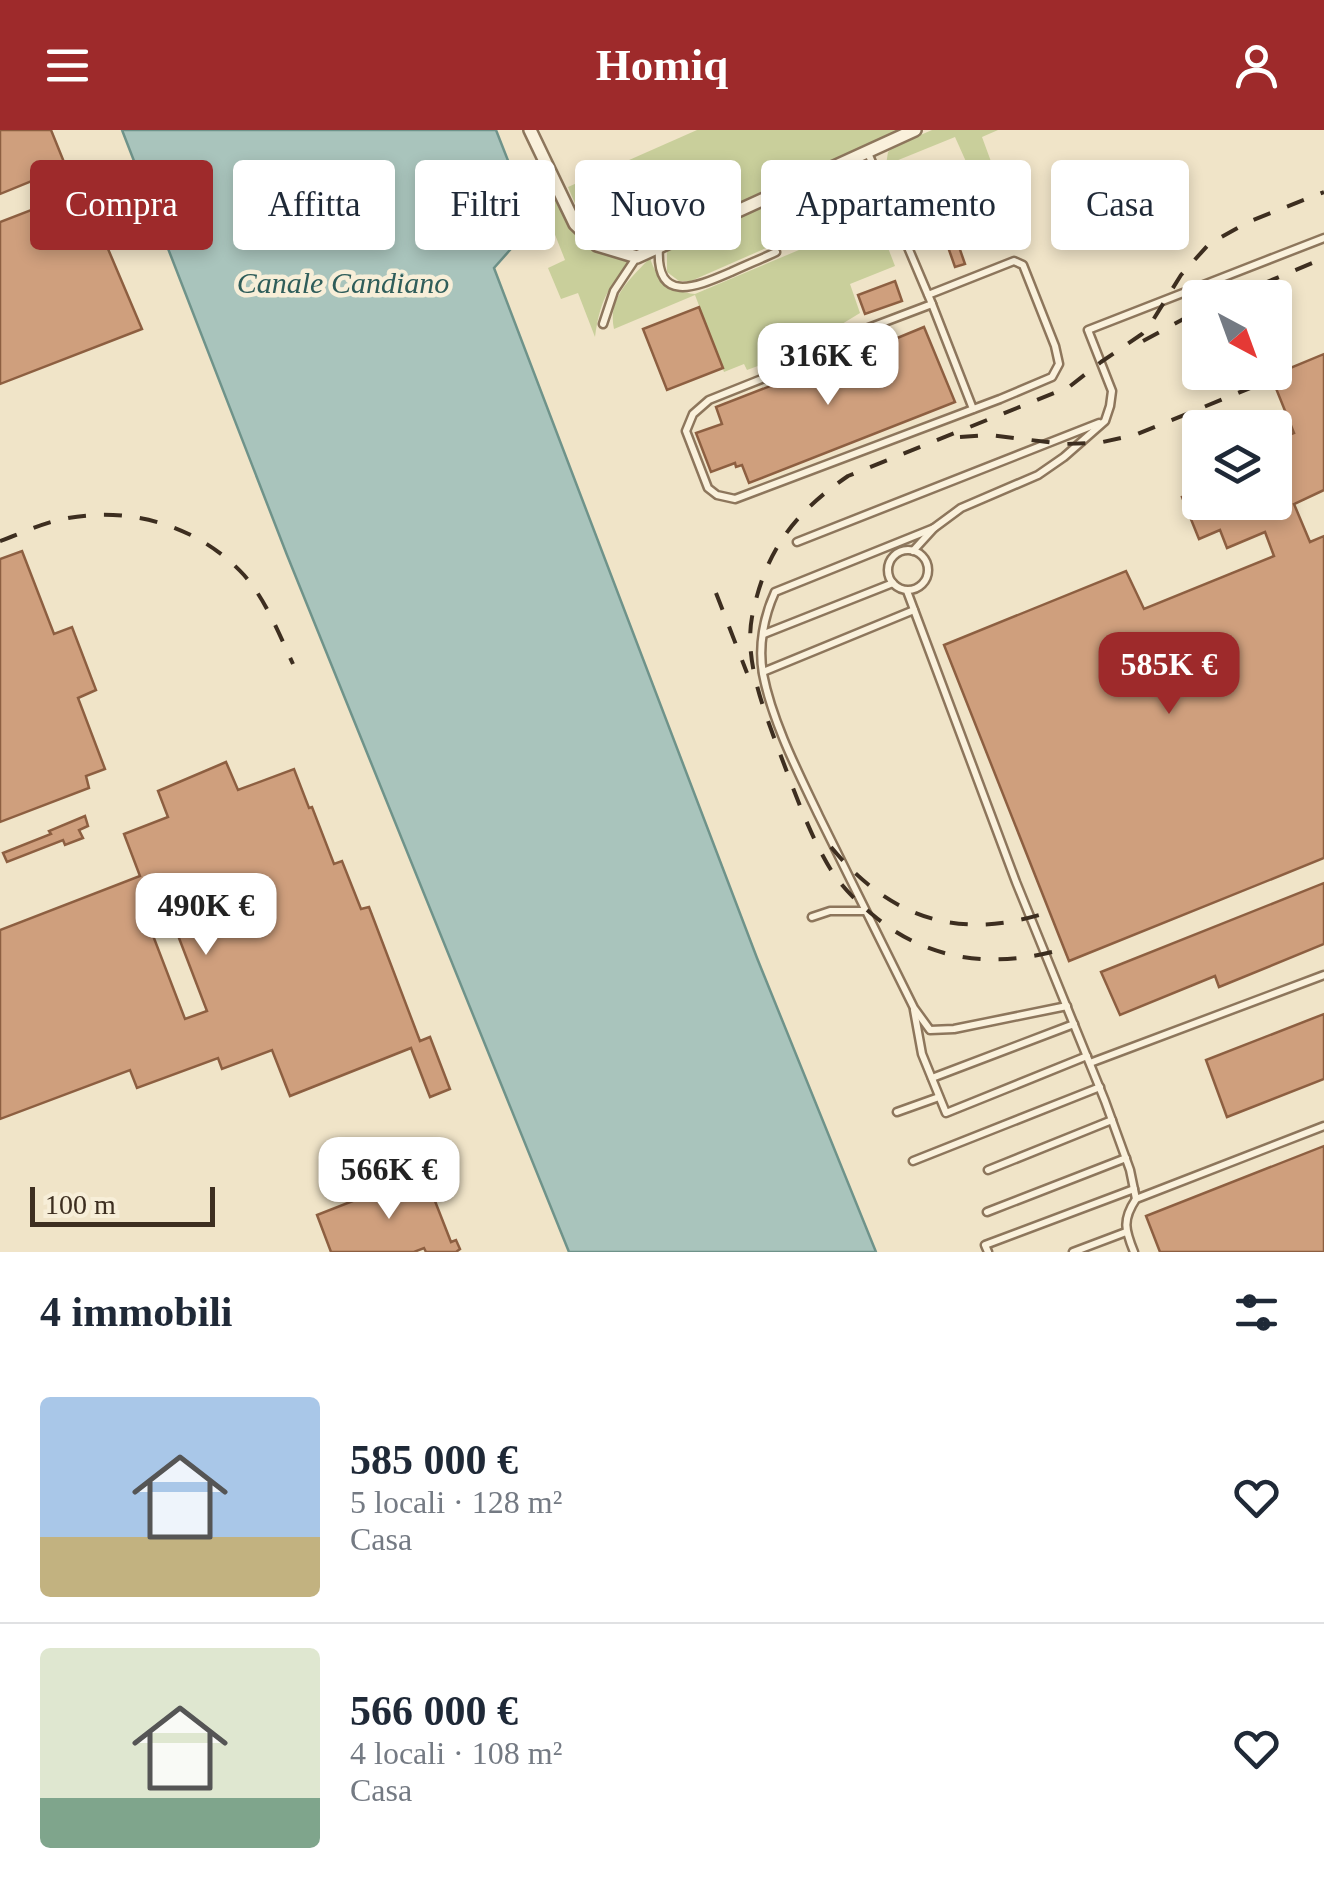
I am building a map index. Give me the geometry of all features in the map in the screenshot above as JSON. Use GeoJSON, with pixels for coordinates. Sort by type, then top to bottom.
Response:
{"type":"FeatureCollection","features":[{"type":"Feature","properties":{"kind":"street"},"geometry":{"type":"LineString","coordinates":[[530,130],[584,235],[597,244],[637,257],[652,250]]}},
{"type":"Feature","properties":{"kind":"street"},"geometry":{"type":"LineString","coordinates":[[741,210],[916,130]]}},
{"type":"Feature","properties":{"kind":"lane"},"geometry":{"type":"LineString","coordinates":[[867,152],[973,409]]}},
{"type":"Feature","properties":{"kind":"lane"},"geometry":{"type":"LineString","coordinates":[[912,551],[961,508],[1038,476],[1105,421],[1112,391],[1088,330],[1324,238]]}},
{"type":"Feature","properties":{"kind":"lane"},"geometry":{"type":"LineString","coordinates":[[659,250],[660,268],[668,281],[680,288],[696,287],[776,252]]}},
{"type":"Feature","properties":{"kind":"lane"},"geometry":{"type":"LineString","coordinates":[[603,324],[614,291],[637,257]]}},
{"type":"Feature","properties":{"kind":"lane"},"geometry":{"type":"LineString","coordinates":[[928,296],[1014,262],[1024,265],[1055,346],[1059,364],[1052,377],[735,499],[717,496],[708,488],[686,431],[693,414],[709,400],[847,345],[850,335],[932,304]]}},
{"type":"Feature","properties":{"kind":"lane"},"geometry":{"type":"LineString","coordinates":[[797,542],[1105,421]]}},
{"type":"Feature","properties":{"kind":"lane"},"geometry":{"type":"LineString","coordinates":[[934,528],[775,592],[765,614],[763,672],[796,768],[914,1008],[930,1030],[954,1029],[1067,1006]]}},
{"type":"Feature","properties":{"kind":"lane"},"geometry":{"type":"LineString","coordinates":[[912,551],[923,557],[928,575],[920,586],[901,589],[888,574],[891,560],[900,552],[912,551]]}},
{"type":"Feature","properties":{"kind":"lane"},"geometry":{"type":"LineString","coordinates":[[764,635],[893,583]]}},
{"type":"Feature","properties":{"kind":"lane"},"geometry":{"type":"LineString","coordinates":[[907,590],[1016,882],[1100,1087],[1126,1158],[1136,1199]]}},
{"type":"Feature","properties":{"kind":"lane"},"geometry":{"type":"LineString","coordinates":[[763,672],[914,610]]}},
{"type":"Feature","properties":{"kind":"lane"},"geometry":{"type":"LineString","coordinates":[[812,917],[830,911],[865,911]]}},
{"type":"Feature","properties":{"kind":"lane"},"geometry":{"type":"LineString","coordinates":[[914,1008],[922,1054],[946,1113],[1324,975]]}},
{"type":"Feature","properties":{"kind":"lane"},"geometry":{"type":"LineString","coordinates":[[932,1078],[1074,1024]]}},
{"type":"Feature","properties":{"kind":"lane"},"geometry":{"type":"LineString","coordinates":[[914,1161],[1100,1087]]}},
{"type":"Feature","properties":{"kind":"lane"},"geometry":{"type":"LineString","coordinates":[[898,1112],[939,1097]]}},
{"type":"Feature","properties":{"kind":"lane"},"geometry":{"type":"LineString","coordinates":[[988,1170],[1112,1120]]}},
{"type":"Feature","properties":{"kind":"lane"},"geometry":{"type":"LineString","coordinates":[[1134,1252],[1126,1232],[1128,1212],[1136,1199],[1324,1126]]}},
{"type":"Feature","properties":{"kind":"lane"},"geometry":{"type":"LineString","coordinates":[[986,1212],[1126,1158]]}},
{"type":"Feature","properties":{"kind":"lane"},"geometry":{"type":"LineString","coordinates":[[988,1252],[985,1246],[1134,1188]]}},
{"type":"Feature","properties":{"kind":"lane"},"geometry":{"type":"LineString","coordinates":[[1073,1252],[1126,1232]]}},
{"type":"Feature","properties":{"kind":"green space"},"geometry":{"type":"Polygon","coordinates":[[[697,130],[899,130],[833,160],[761,160],[761,192],[741,201],[741,160],[629,160],[697,130]]]}},
{"type":"Feature","properties":{"kind":"green space"},"geometry":{"type":"Polygon","coordinates":[[[932,130],[998,130],[982,137],[990,160],[965,160],[955,137],[898,160],[887,160],[893,147],[932,130]]]}},
{"type":"Feature","properties":{"kind":"green space"},"geometry":{"type":"Polygon","coordinates":[[[575,184],[575,202],[568,187],[575,184]]]}},
{"type":"Feature","properties":{"kind":"green space"},"geometry":{"type":"Polygon","coordinates":[[[555,195],[575,233],[575,250],[598,250],[629,262],[606,296],[595,337],[578,293],[561,299],[548,268],[565,260],[555,235],[555,195]]]}},
{"type":"Feature","properties":{"kind":"green space"},"geometry":{"type":"Polygon","coordinates":[[[761,206],[762,250],[691,281],[679,281],[667,272],[667,250],[741,250],[741,215],[761,206]]]}},
{"type":"Feature","properties":{"kind":"green space"},"geometry":{"type":"Polygon","coordinates":[[[799,250],[889,250],[895,266],[850,284],[860,313],[806,339],[809,347],[747,370],[744,364],[724,372],[695,295],[614,329],[617,298],[650,258],[666,284],[695,294],[799,250]]]}},
{"type":"Feature","properties":{"kind":"water","name":"Canale Candiano"},"geometry":{"type":"Polygon","coordinates":[[[122,130],[496,130],[508,160],[415,160],[415,250],[510,250],[494,268],[757,958],[876,1252],[569,1252],[287,555],[169,250],[213,250],[213,160],[134,160],[122,130]]]}},
{"type":"Feature","properties":{"kind":"building"},"geometry":{"type":"Polygon","coordinates":[[[0,130],[51,130],[63,160],[30,160],[30,182],[0,194],[0,130]]]}},
{"type":"Feature","properties":{"kind":"building"},"geometry":{"type":"Polygon","coordinates":[[[30,210],[30,250],[108,250],[142,329],[0,384],[0,222],[30,210]]]}},
{"type":"Feature","properties":{"kind":"building"},"geometry":{"type":"Polygon","coordinates":[[[949,250],[960,250],[965,264],[955,267],[949,250]]]}},
{"type":"Feature","properties":{"kind":"building"},"geometry":{"type":"Polygon","coordinates":[[[895,281],[902,301],[865,314],[858,295],[895,281]]]}},
{"type":"Feature","properties":{"kind":"building"},"geometry":{"type":"Polygon","coordinates":[[[699,307],[723,368],[667,390],[643,329],[699,307]]]}},
{"type":"Feature","properties":{"kind":"building"},"geometry":{"type":"Polygon","coordinates":[[[924,327],[955,402],[749,483],[742,465],[736,467],[735,463],[711,472],[696,433],[722,424],[716,407],[924,327]]]}},
{"type":"Feature","properties":{"kind":"building"},"geometry":{"type":"Polygon","coordinates":[[[1324,354],[1324,490],[1294,504],[1310,542],[1324,536],[1324,858],[1069,961],[944,645],[1126,571],[1144,609],[1274,556],[1265,532],[1227,548],[1220,530],[1199,539],[1191,520],[1292,520],[1292,410],[1285,410],[1277,390],[1292,390],[1292,367],[1324,354]]]}},
{"type":"Feature","properties":{"kind":"building"},"geometry":{"type":"Polygon","coordinates":[[[22,551],[54,634],[72,627],[96,690],[78,698],[105,769],[86,776],[89,788],[0,822],[0,559],[22,551]]]}},
{"type":"Feature","properties":{"kind":"building"},"geometry":{"type":"Polygon","coordinates":[[[226,762],[238,790],[294,769],[334,864],[342,861],[361,909],[369,907],[420,1041],[430,1037],[450,1089],[430,1097],[411,1048],[290,1096],[272,1050],[222,1069],[218,1058],[137,1088],[130,1070],[0,1119],[0,930],[140,876],[124,834],[168,817],[158,791],[226,762]],[[174,925],[152,933],[185,1019],[207,1011],[174,925]]]}},
{"type":"Feature","properties":{"kind":"building"},"geometry":{"type":"Polygon","coordinates":[[[85,816],[88,826],[79,830],[83,838],[65,845],[63,840],[7,862],[3,853],[85,816]]]}},
{"type":"Feature","properties":{"kind":"building"},"geometry":{"type":"Polygon","coordinates":[[[1324,883],[1324,944],[1219,987],[1215,976],[1120,1015],[1101,972],[1324,883]]]}},
{"type":"Feature","properties":{"kind":"building"},"geometry":{"type":"Polygon","coordinates":[[[1324,1014],[1324,1079],[1227,1117],[1206,1060],[1324,1014]]]}},
{"type":"Feature","properties":{"kind":"building"},"geometry":{"type":"Polygon","coordinates":[[[1324,1146],[1324,1252],[1160,1252],[1146,1216],[1324,1146]]]}},
{"type":"Feature","properties":{"kind":"building"},"geometry":{"type":"Polygon","coordinates":[[[424,1173],[451,1242],[456,1240],[460,1249],[331,1252],[317,1215],[424,1173]]]}},
{"type":"Feature","properties":{"kind":"railway"},"geometry":{"type":"LineString","coordinates":[[1052,952],[980,959],[935,950],[893,930],[861,905],[835,876],[802,812],[757,685],[750,634],[765,572],[797,519],[848,476],[1069,387],[1142,334],[1181,275],[1209,244],[1248,222],[1324,192]]}},
{"type":"Feature","properties":{"kind":"railway"},"geometry":{"type":"LineString","coordinates":[[1272,280],[1324,258]]}},
{"type":"Feature","properties":{"kind":"railway"},"geometry":{"type":"LineString","coordinates":[[1143,341],[1182,320]]}},
{"type":"Feature","properties":{"kind":"railway"},"geometry":{"type":"LineString","coordinates":[[960,437],[990,435],[1063,444],[1098,443],[1135,435],[1245,390]]}},
{"type":"Feature","properties":{"kind":"railway"},"geometry":{"type":"LineString","coordinates":[[0,541],[51,522],[103,515],[129,516],[180,530],[203,542],[244,575],[265,606],[293,664]]}},
{"type":"Feature","properties":{"kind":"railway"},"geometry":{"type":"LineString","coordinates":[[716,593],[747,673]]}},
{"type":"Feature","properties":{"kind":"railway"},"geometry":{"type":"LineString","coordinates":[[831,847],[877,891],[927,917],[983,924],[1046,913]]}}]}
